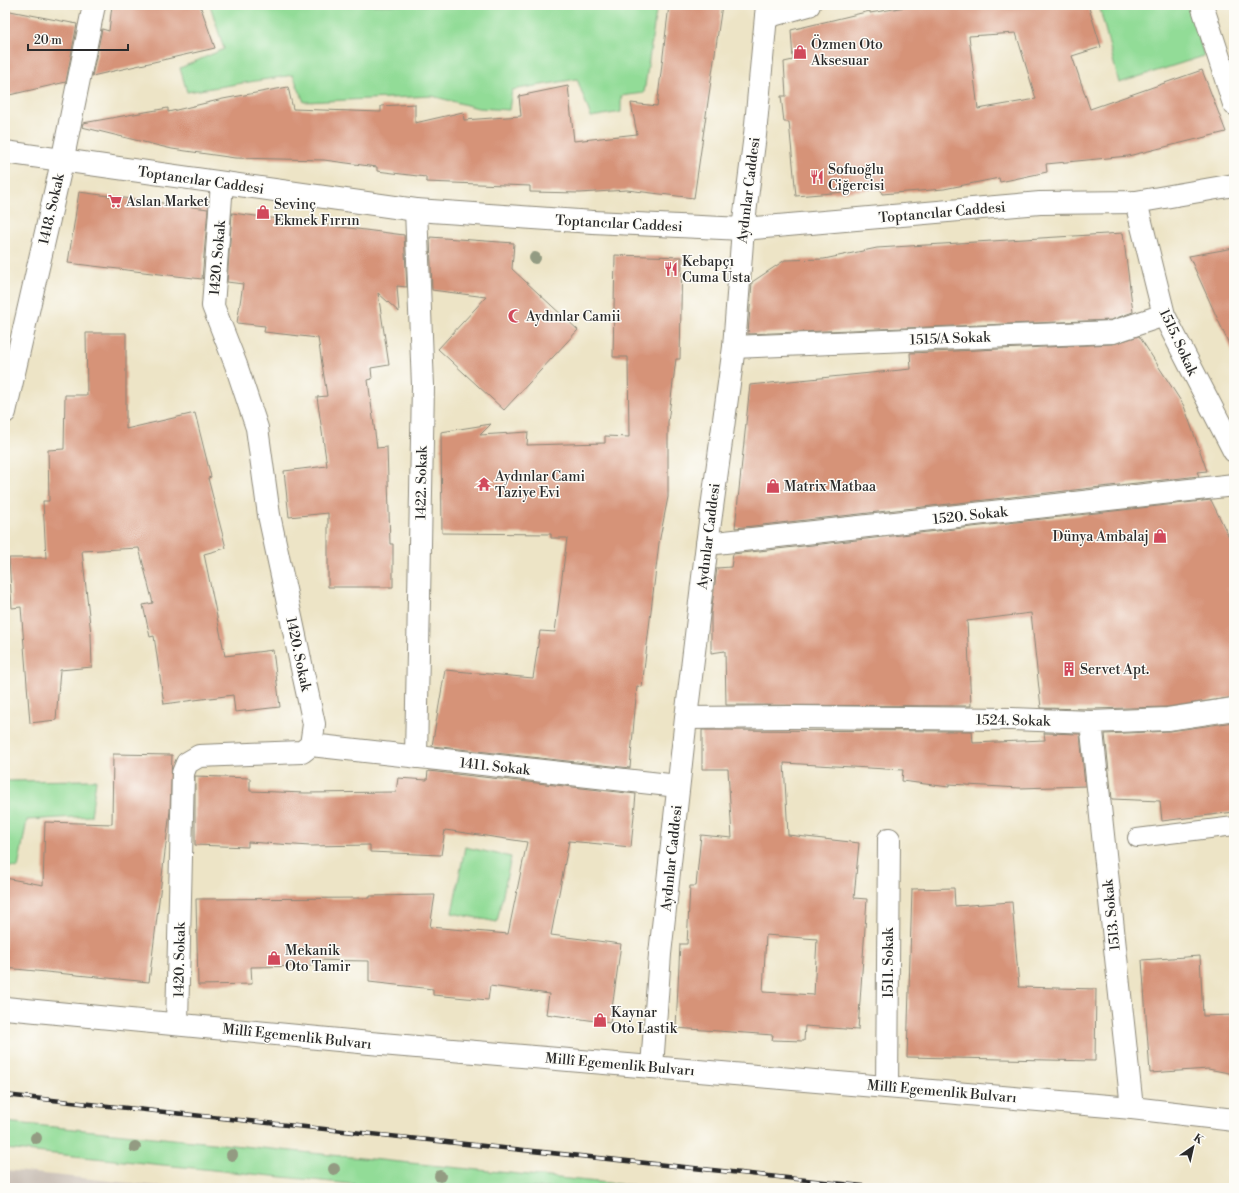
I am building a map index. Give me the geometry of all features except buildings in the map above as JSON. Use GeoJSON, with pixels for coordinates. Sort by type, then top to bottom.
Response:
{"type":"FeatureCollection","features":[{"type":"Feature","properties":{"kind":"street","name":"1418. Sokak"},"geometry":{"type":"LineString","coordinates":[[5,412],[62,162],[94,5]]}},
{"type":"Feature","properties":{"kind":"street"},"geometry":{"type":"LineString","coordinates":[[766,11],[809,5]]}},
{"type":"Feature","properties":{"kind":"street"},"geometry":{"type":"LineString","coordinates":[[1202,5],[1234,104]]}},
{"type":"Feature","properties":{"kind":"street","name":"Aydınlar Caddesi"},"geometry":{"type":"LineString","coordinates":[[652,1067],[660,954],[678,786],[707,544],[734,347],[743,229],[755,135],[766,11]]}},
{"type":"Feature","properties":{"kind":"street","name":"Toptancılar Caddesi"},"geometry":{"type":"LineString","coordinates":[[5,152],[62,162],[416,210],[593,222],[743,229],[1040,203],[1136,202],[1234,185]]}},
{"type":"Feature","properties":{"kind":"street","name":"1420. Sokak"},"geometry":{"type":"LineString","coordinates":[[177,1023],[183,774],[186,763],[199,756],[302,752],[311,745],[314,724],[269,514],[258,428],[213,306],[222,183]]}},
{"type":"Feature","properties":{"kind":"street","name":"1515. Sokak"},"geometry":{"type":"LineString","coordinates":[[1136,202],[1164,315],[1234,451]]}},
{"type":"Feature","properties":{"kind":"street","name":"1422. Sokak"},"geometry":{"type":"LineString","coordinates":[[416,210],[423,386],[416,757]]}},
{"type":"Feature","properties":{"kind":"street","name":"1515/A Sokak"},"geometry":{"type":"LineString","coordinates":[[734,347],[1113,332],[1164,315]]}},
{"type":"Feature","properties":{"kind":"street","name":"1520. Sokak"},"geometry":{"type":"LineString","coordinates":[[707,544],[1234,486]]}},
{"type":"Feature","properties":{"kind":"street","name":"1524. Sokak"},"geometry":{"type":"LineString","coordinates":[[686,718],[791,717],[1012,719],[1091,722],[1168,719],[1234,709]]}},
{"type":"Feature","properties":{"kind":"street","name":"1513. Sokak"},"geometry":{"type":"LineString","coordinates":[[1091,722],[1132,1108]]}},
{"type":"Feature","properties":{"kind":"street","name":"1411. Sokak"},"geometry":{"type":"LineString","coordinates":[[311,745],[678,786]]}},
{"type":"Feature","properties":{"kind":"street","name":"1511. Sokak"},"geometry":{"type":"LineString","coordinates":[[888,1087],[889,839]]}},
{"type":"Feature","properties":{"kind":"street","name":"Millî Egemenlik Bulvarı"},"geometry":{"type":"LineString","coordinates":[[5,1008],[177,1023],[370,1043],[1132,1108],[1234,1120]]}},
{"type":"Feature","properties":{"kind":"lane"},"geometry":{"type":"LineString","coordinates":[[1137,838],[1234,826]]}},
{"type":"Feature","properties":{"kind":"shaded area"},"geometry":{"type":"Polygon","coordinates":[[[5,1170],[177,1188],[5,1188],[5,1170]]]}},
{"type":"Feature","properties":{"kind":"green space"},"geometry":{"type":"Polygon","coordinates":[[[210,5],[657,5],[644,93],[621,96],[621,112],[591,117],[577,79],[512,90],[509,110],[478,108],[432,96],[304,102],[293,75],[187,92],[180,68],[224,49],[210,5]]]}},
{"type":"Feature","properties":{"kind":"green space"},"geometry":{"type":"Polygon","coordinates":[[[1099,5],[1190,5],[1204,56],[1119,83],[1099,5]]]}},
{"type":"Feature","properties":{"kind":"green space"},"geometry":{"type":"Polygon","coordinates":[[[96,780],[91,816],[27,820],[18,868],[5,866],[5,781],[96,780]]]}},
{"type":"Feature","properties":{"kind":"green space"},"geometry":{"type":"Polygon","coordinates":[[[465,847],[511,857],[497,922],[452,913],[465,847]]]}},
{"type":"Feature","properties":{"kind":"green space"},"geometry":{"type":"Polygon","coordinates":[[[5,1122],[657,1188],[391,1188],[5,1149],[5,1122]]]}},
{"type":"Feature","properties":{"kind":"railway"},"geometry":{"type":"LineString","coordinates":[[5,1095],[881,1188]]}},
{"type":"Feature","properties":{"kind":"place","name":"Özmen Oto Aksesuar"},"geometry":{"type":"Point","coordinates":[800,52]}},
{"type":"Feature","properties":{"kind":"place","name":"Sofuoğlu Ciğercisi"},"geometry":{"type":"Point","coordinates":[817,177]}},
{"type":"Feature","properties":{"kind":"place","name":"Aslan Market"},"geometry":{"type":"Point","coordinates":[115,201]}},
{"type":"Feature","properties":{"kind":"place","name":"Sevinç Ekmek Fırrın"},"geometry":{"type":"Point","coordinates":[263,212]}},
{"type":"Feature","properties":{"kind":"place","name":"Kebapçı Cuma Usta"},"geometry":{"type":"Point","coordinates":[671,269]}},
{"type":"Feature","properties":{"kind":"place","name":"Aydınlar Camii"},"geometry":{"type":"Point","coordinates":[515,316]}},
{"type":"Feature","properties":{"kind":"place","name":"Aydınlar Cami Taziye Evi"},"geometry":{"type":"Point","coordinates":[484,484]}},
{"type":"Feature","properties":{"kind":"place","name":"Matrix Matbaa"},"geometry":{"type":"Point","coordinates":[773,486]}},
{"type":"Feature","properties":{"kind":"place","name":"Dünya Ambalaj"},"geometry":{"type":"Point","coordinates":[1160,536]}},
{"type":"Feature","properties":{"kind":"place","name":"Servet Apt."},"geometry":{"type":"Point","coordinates":[1069,669]}},
{"type":"Feature","properties":{"kind":"place","name":"Mekanik Oto Tamir"},"geometry":{"type":"Point","coordinates":[274,958]}},
{"type":"Feature","properties":{"kind":"place","name":"Kaynar Oto Lastik"},"geometry":{"type":"Point","coordinates":[600,1020]}}]}
